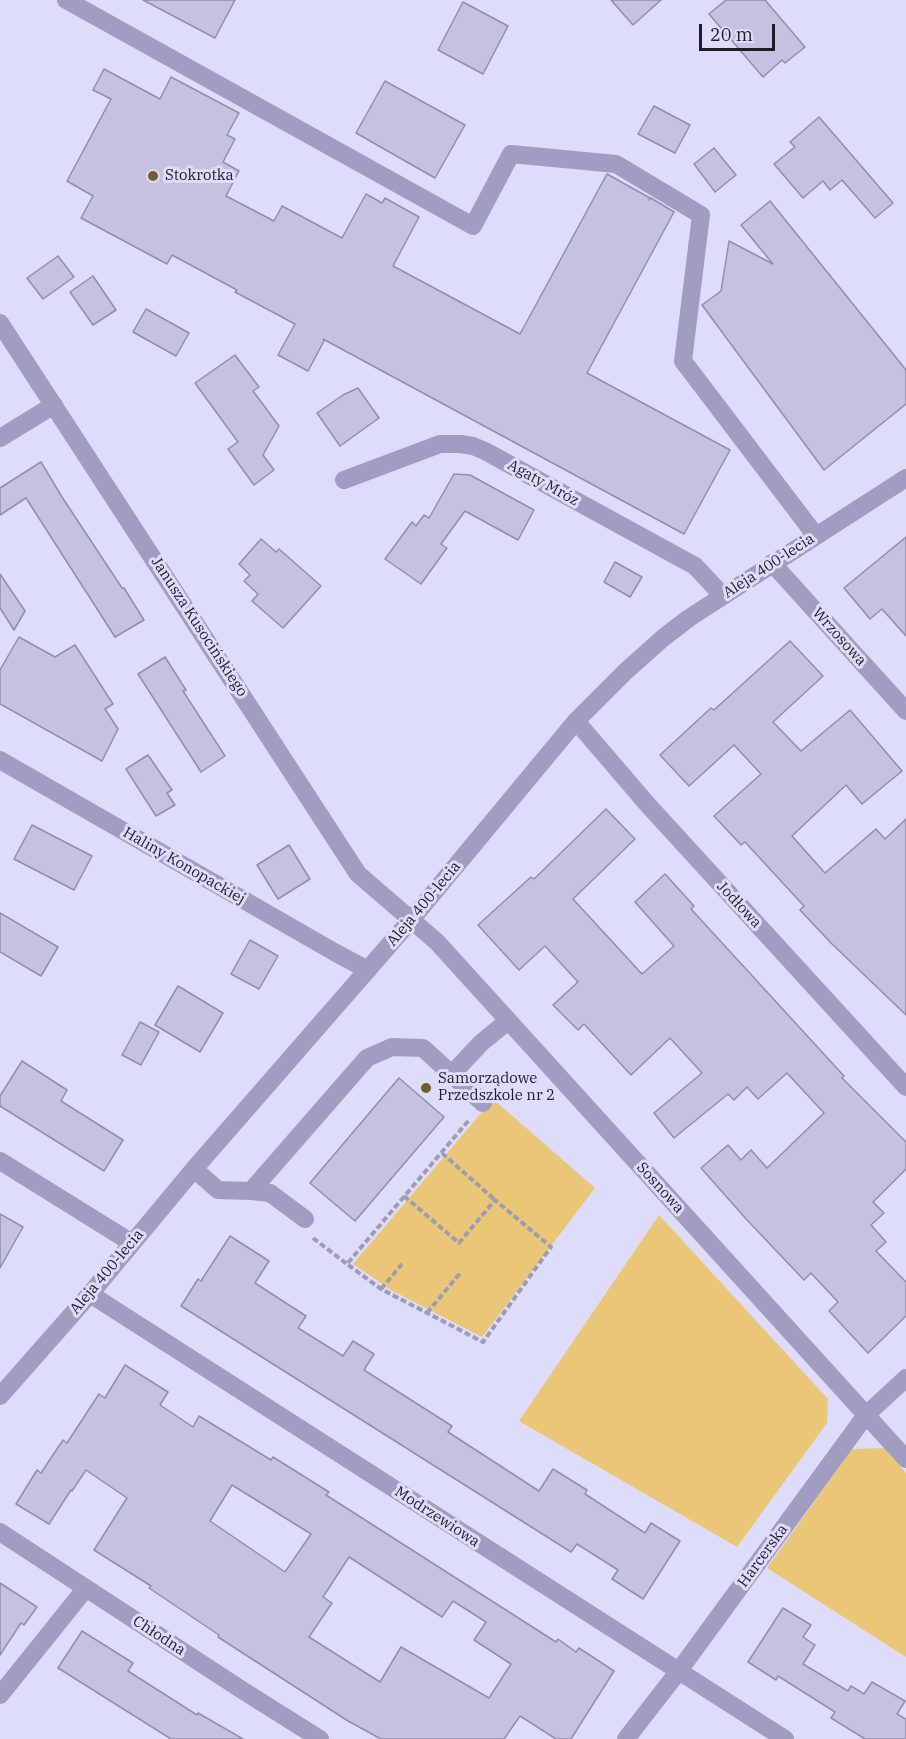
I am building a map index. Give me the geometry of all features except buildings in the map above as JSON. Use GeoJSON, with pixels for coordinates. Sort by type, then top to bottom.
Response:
{"type":"FeatureCollection","features":[{"type":"Feature","properties":{"kind":"street"},"geometry":{"type":"LineString","coordinates":[[66,0],[473,226],[511,154],[616,164],[701,215],[683,361],[816,536]]}},
{"type":"Feature","properties":{"kind":"street","name":"Janusza Kusocińskiego"},"geometry":{"type":"LineString","coordinates":[[0,323],[358,874],[411,920]]}},
{"type":"Feature","properties":{"kind":"street"},"geometry":{"type":"LineString","coordinates":[[0,438],[54,405]]}},
{"type":"Feature","properties":{"kind":"street","name":"Agaty Mróz"},"geometry":{"type":"LineString","coordinates":[[344,480],[440,444],[472,446],[695,566],[723,596]]}},
{"type":"Feature","properties":{"kind":"street","name":"Aleja 400-lecia"},"geometry":{"type":"LineString","coordinates":[[0,1396],[411,920],[576,721],[626,671],[688,618],[906,478]]}},
{"type":"Feature","properties":{"kind":"street","name":"Wrzosowa"},"geometry":{"type":"LineString","coordinates":[[772,564],[906,711]]}},
{"type":"Feature","properties":{"kind":"street","name":"Jodłowa"},"geometry":{"type":"LineString","coordinates":[[576,721],[648,805],[906,1087]]}},
{"type":"Feature","properties":{"kind":"street","name":"Haliny Konopackiej"},"geometry":{"type":"LineString","coordinates":[[0,760],[368,970]]}},
{"type":"Feature","properties":{"kind":"street","name":"Sosnowa"},"geometry":{"type":"LineString","coordinates":[[411,920],[437,942],[906,1459]]}},
{"type":"Feature","properties":{"kind":"street"},"geometry":{"type":"LineString","coordinates":[[452,1074],[481,1042],[508,1021]]}},
{"type":"Feature","properties":{"kind":"street"},"geometry":{"type":"LineString","coordinates":[[251,1191],[367,1058],[392,1047],[423,1048],[483,1103]]}},
{"type":"Feature","properties":{"kind":"street"},"geometry":{"type":"LineString","coordinates":[[0,1161],[132,1243]]}},
{"type":"Feature","properties":{"kind":"street"},"geometry":{"type":"LineString","coordinates":[[194,1169],[218,1190],[270,1193],[307,1227]]}},
{"type":"Feature","properties":{"kind":"street","name":"Modrzewiowa"},"geometry":{"type":"LineString","coordinates":[[90,1294],[784,1739]]}},
{"type":"Feature","properties":{"kind":"street","name":"Harcerska"},"geometry":{"type":"LineString","coordinates":[[626,1739],[678,1672],[866,1414],[906,1378]]}},
{"type":"Feature","properties":{"kind":"street","name":"Chłodna"},"geometry":{"type":"LineString","coordinates":[[0,1532],[320,1739]]}},
{"type":"Feature","properties":{"kind":"street"},"geometry":{"type":"LineString","coordinates":[[0,1695],[86,1588]]}},
{"type":"Feature","properties":{"kind":"path"},"geometry":{"type":"LineString","coordinates":[[347,1264],[483,1103]]}},
{"type":"Feature","properties":{"kind":"path"},"geometry":{"type":"LineString","coordinates":[[307,1227],[347,1264],[381,1289],[483,1342],[551,1247],[441,1152]]}},
{"type":"Feature","properties":{"kind":"path"},"geometry":{"type":"LineString","coordinates":[[405,1196],[459,1243],[495,1200]]}},
{"type":"Feature","properties":{"kind":"path"},"geometry":{"type":"LineString","coordinates":[[381,1289],[402,1264]]}},
{"type":"Feature","properties":{"kind":"path"},"geometry":{"type":"LineString","coordinates":[[427,1313],[461,1272]]}},
{"type":"Feature","properties":{"kind":"shaded area"},"geometry":{"type":"Polygon","coordinates":[[[493,1099],[595,1188],[482,1337],[391,1290],[353,1264],[493,1099]]]}},
{"type":"Feature","properties":{"kind":"shaded area"},"geometry":{"type":"Polygon","coordinates":[[[659,1215],[828,1399],[827,1423],[737,1547],[519,1421],[659,1215]]]}},
{"type":"Feature","properties":{"kind":"shaded area"},"geometry":{"type":"Polygon","coordinates":[[[884,1448],[906,1473],[906,1657],[767,1568],[852,1449],[884,1448]]]}},
{"type":"Feature","properties":{"kind":"place","name":"Stokrotka"},"geometry":{"type":"Point","coordinates":[153,176]}},
{"type":"Feature","properties":{"kind":"place","name":"Samorządowe Przedszkole nr 2"},"geometry":{"type":"Point","coordinates":[426,1088]}}]}
